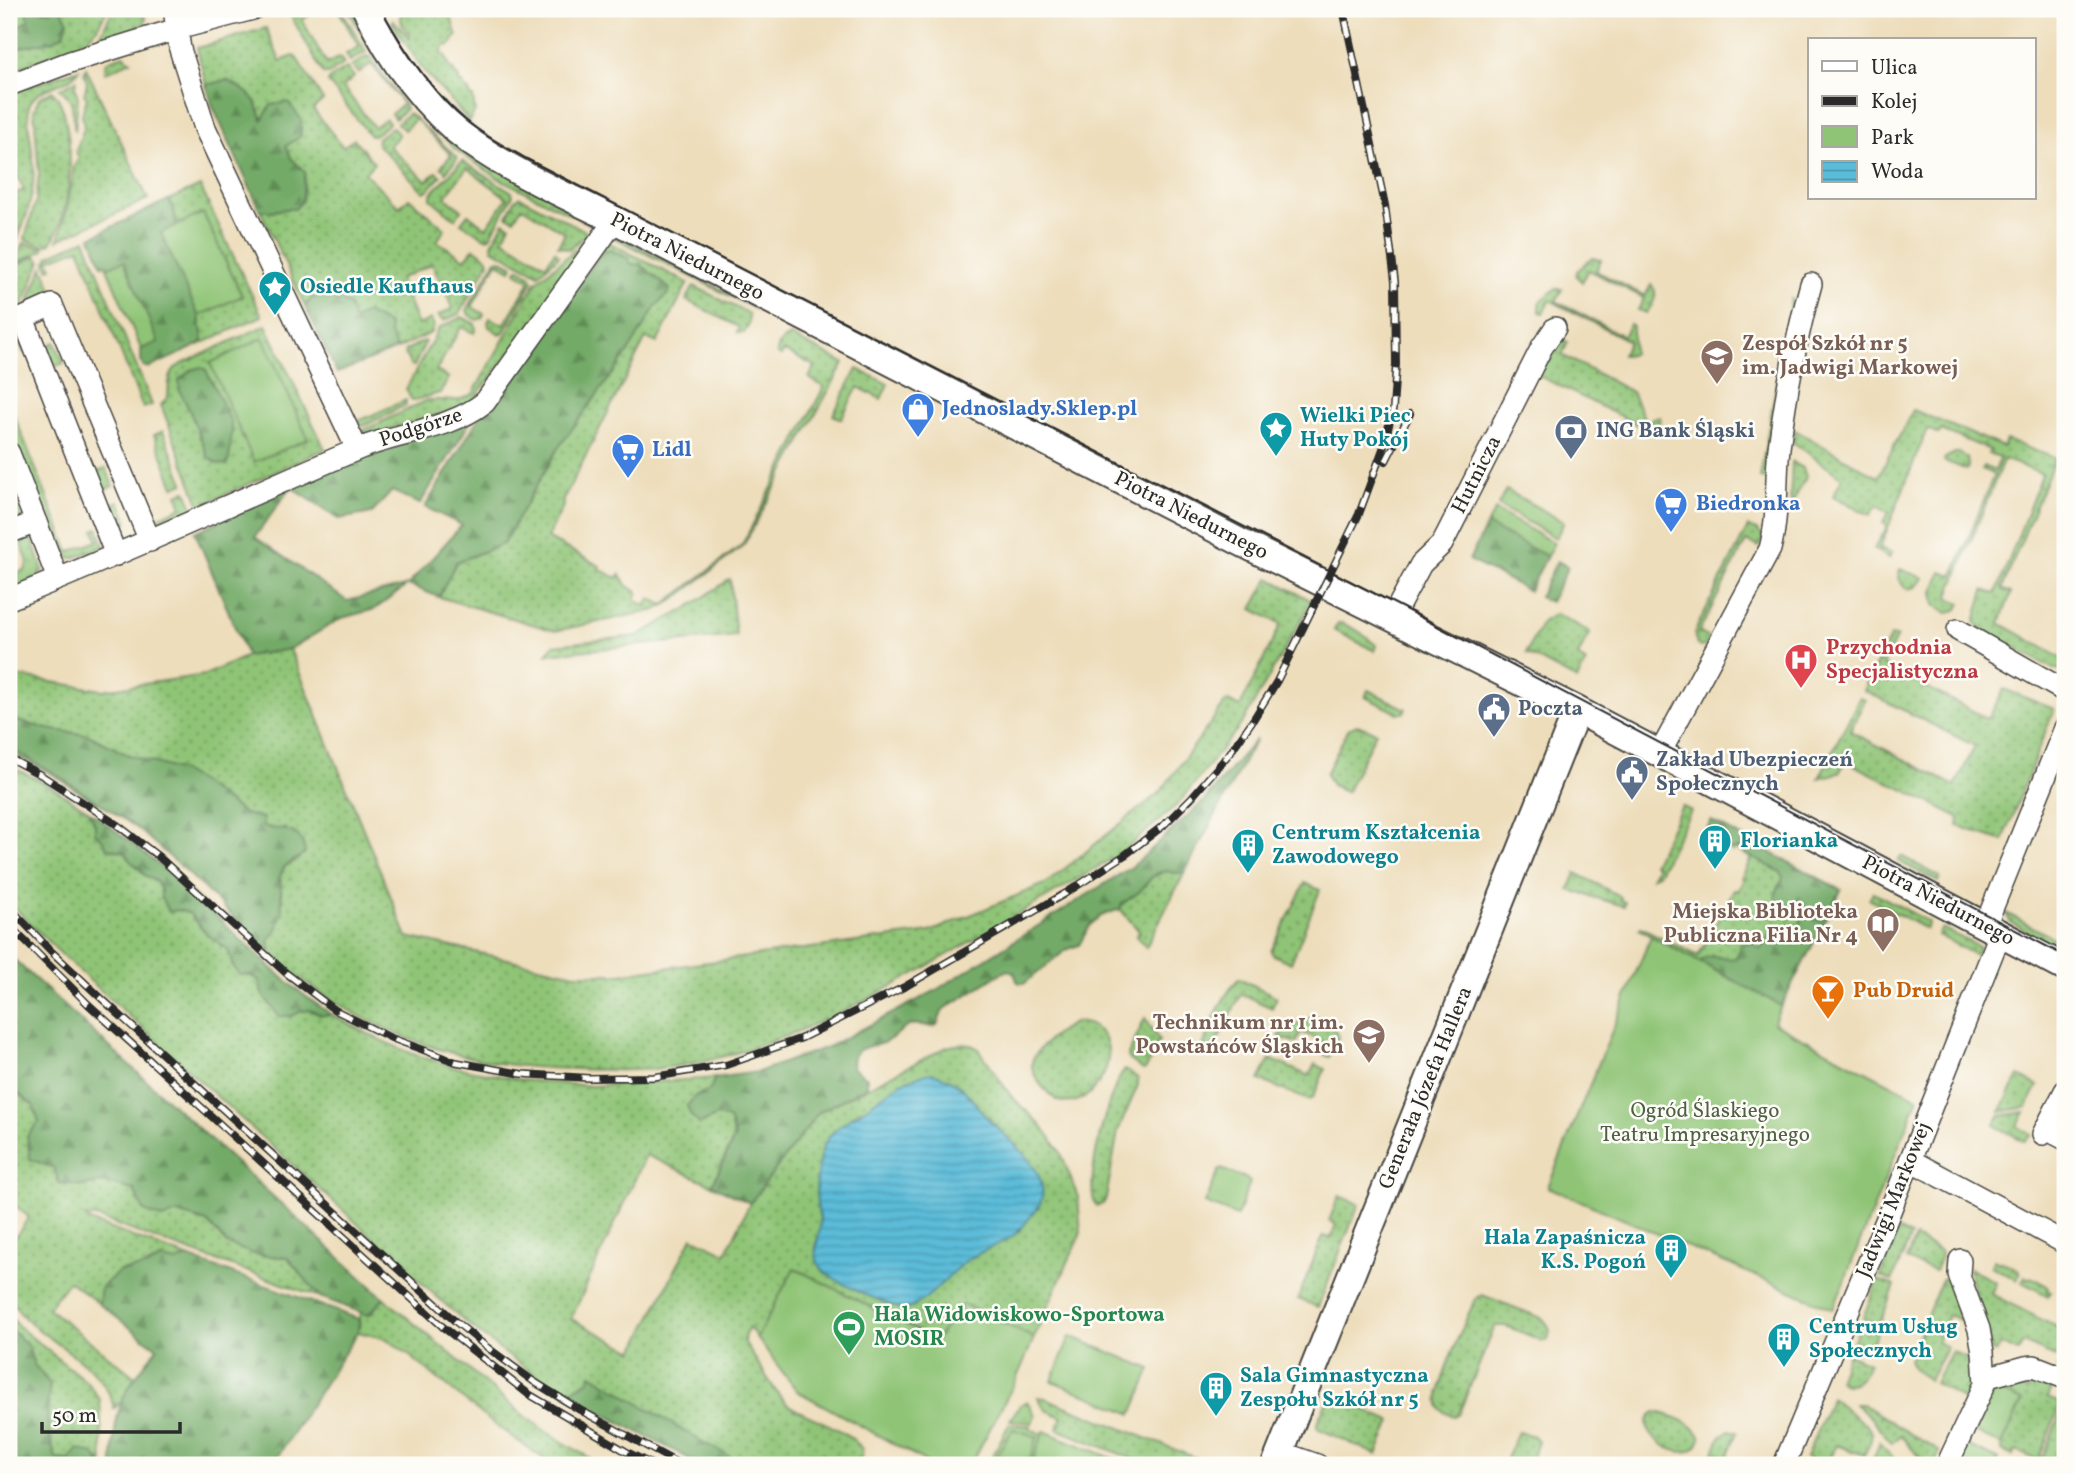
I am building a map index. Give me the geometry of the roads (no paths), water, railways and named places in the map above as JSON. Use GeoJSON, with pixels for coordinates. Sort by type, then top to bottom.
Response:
{"type":"FeatureCollection","features":[{"type":"Feature","properties":{"kind":"street"},"geometry":{"type":"LineString","coordinates":[[9,85],[175,19],[253,9]]}},
{"type":"Feature","properties":{"kind":"street","name":"Piotra Niedurnego"},"geometry":{"type":"LineString","coordinates":[[366,9],[392,56],[431,105],[472,142],[525,175],[1244,544],[1577,710],[2065,968]]}},
{"type":"Feature","properties":{"kind":"street"},"geometry":{"type":"LineString","coordinates":[[175,19],[188,75],[205,128],[357,449]]}},
{"type":"Feature","properties":{"kind":"street","name":"Podgórze"},"geometry":{"type":"LineString","coordinates":[[9,599],[150,541],[357,449],[474,411],[485,402],[615,220]]}},
{"type":"Feature","properties":{"kind":"street"},"geometry":{"type":"LineString","coordinates":[[1660,753],[1770,549],[1776,523],[1777,472],[1786,406],[1811,285]]}},
{"type":"Feature","properties":{"kind":"street"},"geometry":{"type":"LineString","coordinates":[[116,555],[23,318],[52,305],[150,541]]}},
{"type":"Feature","properties":{"kind":"street","name":"Hutnicza"},"geometry":{"type":"LineString","coordinates":[[1392,618],[1421,564],[1442,544],[1542,347],[1555,328]]}},
{"type":"Feature","properties":{"kind":"street"},"geometry":{"type":"LineString","coordinates":[[9,453],[26,526],[58,579]]}},
{"type":"Feature","properties":{"kind":"street"},"geometry":{"type":"LineString","coordinates":[[1958,630],[2065,689]]}},
{"type":"Feature","properties":{"kind":"street","name":"Generała Józefa Hallera"},"geometry":{"type":"LineString","coordinates":[[1278,1458],[1577,710]]}},
{"type":"Feature","properties":{"kind":"street","name":"Jadwigi Markowej"},"geometry":{"type":"LineString","coordinates":[[1784,1465],[1910,1160],[2065,728]]}},
{"type":"Feature","properties":{"kind":"street"},"geometry":{"type":"LineString","coordinates":[[2065,1091],[2044,1131],[2065,1139]]}},
{"type":"Feature","properties":{"kind":"street"},"geometry":{"type":"LineString","coordinates":[[1910,1160],[2065,1243]]}},
{"type":"Feature","properties":{"kind":"street"},"geometry":{"type":"LineString","coordinates":[[1947,1465],[1985,1384],[1979,1329],[1959,1274],[1960,1260]]}},
{"type":"Feature","properties":{"kind":"street"},"geometry":{"type":"LineString","coordinates":[[1984,1378],[2034,1366],[2065,1378]]}},
{"type":"Feature","properties":{"kind":"street"},"geometry":{"type":"LineString","coordinates":[[1278,1458],[1317,1465]]}},
{"type":"Feature","properties":{"kind":"water"},"geometry":{"type":"Polygon","coordinates":[[[932,1073],[952,1081],[966,1092],[1035,1168],[1043,1190],[1039,1207],[1016,1233],[967,1260],[930,1295],[904,1310],[846,1285],[820,1266],[816,1255],[820,1225],[817,1176],[823,1147],[837,1128],[900,1084],[932,1073]]]}},
{"type":"Feature","properties":{"kind":"tram line"},"geometry":{"type":"LineString","coordinates":[[381,9],[419,69],[442,98],[481,132],[527,159],[1399,606],[2065,956]]}},
{"type":"Feature","properties":{"kind":"railway"},"geometry":{"type":"LineString","coordinates":[[9,758],[41,775],[116,824],[159,857],[286,973],[335,1010],[391,1038],[456,1062],[522,1074],[589,1078],[654,1077],[726,1065],[802,1038],[906,986],[1066,893],[1125,855],[1164,825],[1191,798],[1229,754],[1277,681],[1359,514],[1383,449],[1393,409],[1396,364],[1395,281],[1385,205],[1343,9]]}},
{"type":"Feature","properties":{"kind":"railway"},"geometry":{"type":"LineString","coordinates":[[1386,461],[1410,414]]}},
{"type":"Feature","properties":{"kind":"railway"},"geometry":{"type":"LineString","coordinates":[[9,907],[100,997],[456,1322],[533,1381],[681,1465]]}},
{"type":"Feature","properties":{"kind":"railway"},"geometry":{"type":"LineString","coordinates":[[9,925],[88,1004],[443,1327],[527,1393],[653,1465]]}},
{"type":"Feature","properties":{"kind":"place","name":"Osiedle Kaufhaus"},"geometry":{"type":"Point","coordinates":[275,317]}},
{"type":"Feature","properties":{"kind":"place","name":"Zespół Szkół nr 5 im. Jadwigi Markowej"},"geometry":{"type":"Point","coordinates":[1717,386]}},
{"type":"Feature","properties":{"kind":"place","name":"Jednoslady.Sklep.pl"},"geometry":{"type":"Point","coordinates":[918,439]}},
{"type":"Feature","properties":{"kind":"place","name":"Wielki Piec Huty Pokój"},"geometry":{"type":"Point","coordinates":[1276,458]}},
{"type":"Feature","properties":{"kind":"place","name":"ING Bank Śląski"},"geometry":{"type":"Point","coordinates":[1571,461]}},
{"type":"Feature","properties":{"kind":"place","name":"Lidl"},"geometry":{"type":"Point","coordinates":[628,480]}},
{"type":"Feature","properties":{"kind":"place","name":"Biedronka"},"geometry":{"type":"Point","coordinates":[1671,534]}},
{"type":"Feature","properties":{"kind":"place","name":"Przychodnia Specjalistyczna"},"geometry":{"type":"Point","coordinates":[1801,690]}},
{"type":"Feature","properties":{"kind":"place","name":"Poczta"},"geometry":{"type":"Point","coordinates":[1494,739]}},
{"type":"Feature","properties":{"kind":"place","name":"Zakład Ubezpieczeń Społecznych"},"geometry":{"type":"Point","coordinates":[1632,802]}},
{"type":"Feature","properties":{"kind":"place","name":"Florianka"},"geometry":{"type":"Point","coordinates":[1715,871]}},
{"type":"Feature","properties":{"kind":"place","name":"Centrum Kształcenia Zawodowego"},"geometry":{"type":"Point","coordinates":[1248,875]}},
{"type":"Feature","properties":{"kind":"place","name":"Miejska Biblioteka Publiczna Filia Nr 4"},"geometry":{"type":"Point","coordinates":[1883,954]}},
{"type":"Feature","properties":{"kind":"place","name":"Pub Druid"},"geometry":{"type":"Point","coordinates":[1828,1021]}},
{"type":"Feature","properties":{"kind":"place","name":"Technikum nr 1 im. Powstańców Śląskich"},"geometry":{"type":"Point","coordinates":[1369,1065]}},
{"type":"Feature","properties":{"kind":"place","name":"Hala Zapaśnicza K.S. Pogoń"},"geometry":{"type":"Point","coordinates":[1671,1280]}},
{"type":"Feature","properties":{"kind":"place","name":"Hala Widowiskowo-Sportowa MOSIR"},"geometry":{"type":"Point","coordinates":[849,1357]}},
{"type":"Feature","properties":{"kind":"place","name":"Centrum Usług Społecznych"},"geometry":{"type":"Point","coordinates":[1784,1369]}},
{"type":"Feature","properties":{"kind":"place","name":"Sala Gimnastyczna Zespołu Szkół nr 5"},"geometry":{"type":"Point","coordinates":[1216,1418]}},
{"type":"Feature","properties":{"kind":"park label","name":"Ogród Ślaskiego Teatru Impresaryjnego"},"geometry":{"type":"Point","coordinates":[1705,1123]}}]}
